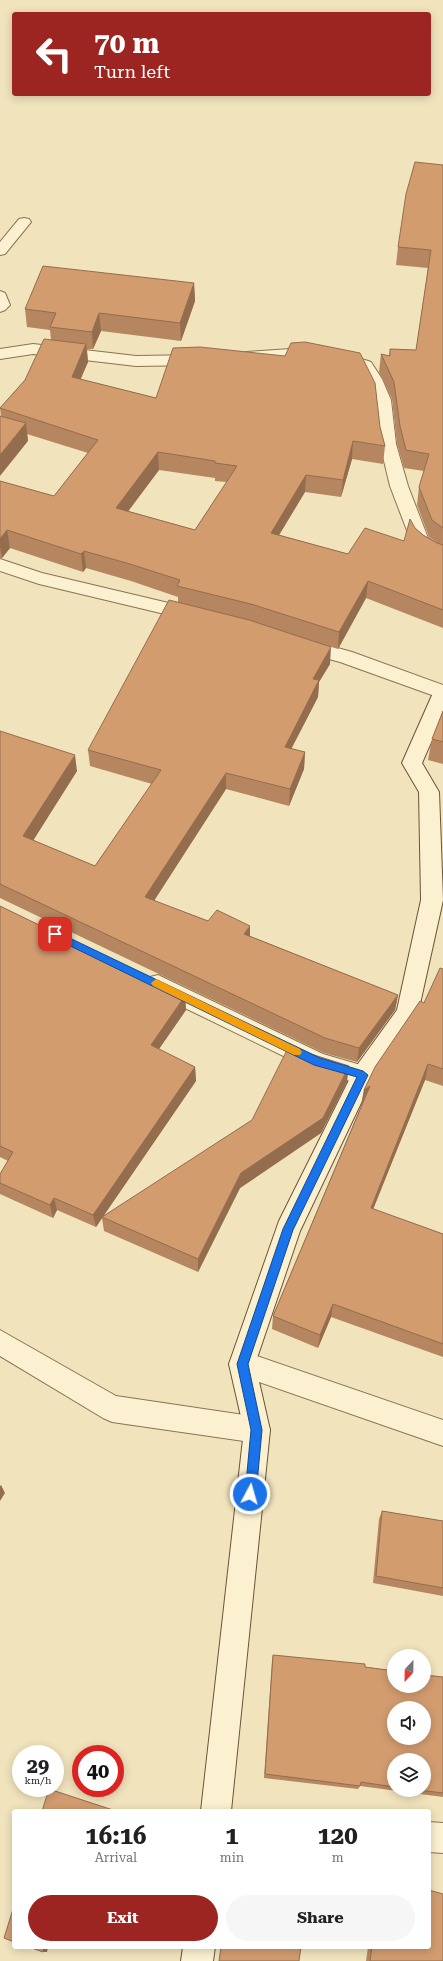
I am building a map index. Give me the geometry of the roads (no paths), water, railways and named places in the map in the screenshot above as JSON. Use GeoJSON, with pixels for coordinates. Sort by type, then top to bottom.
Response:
{"type":"FeatureCollection","features":[{"type":"Feature","properties":{"kind":"street"},"geometry":{"type":"LineString","coordinates":[[0,251],[24,222]]}},
{"type":"Feature","properties":{"kind":"street"},"geometry":{"type":"LineString","coordinates":[[0,296],[2,305],[0,307]]}},
{"type":"Feature","properties":{"kind":"street"},"geometry":{"type":"LineString","coordinates":[[0,354],[33,349],[136,361],[226,358],[304,353],[364,365],[374,379],[383,400],[388,444],[397,479],[420,541],[443,556]]}},
{"type":"Feature","properties":{"kind":"street"},"geometry":{"type":"LineString","coordinates":[[0,565],[39,578],[207,618]]}},
{"type":"Feature","properties":{"kind":"street"},"geometry":{"type":"LineString","coordinates":[[216,1809],[257,1430],[242,1364],[288,1229],[363,1075],[407,1013],[432,900],[429,792],[412,763],[443,693],[345,657],[287,640]]}},
{"type":"Feature","properties":{"kind":"street"},"geometry":{"type":"LineString","coordinates":[[141,976],[318,1062],[363,1075]]}},
{"type":"Feature","properties":{"kind":"street"},"geometry":{"type":"LineString","coordinates":[[0,1342],[112,1409],[257,1430]]}},
{"type":"Feature","properties":{"kind":"street"},"geometry":{"type":"LineString","coordinates":[[242,1364],[443,1433]]}},
{"type":"Feature","properties":{"kind":"street"},"geometry":{"type":"LineString","coordinates":[[431,1837],[443,1838]]}},
{"type":"Feature","properties":{"kind":"street"},"geometry":{"type":"LineString","coordinates":[[197,1961],[199,1949]]}}]}
